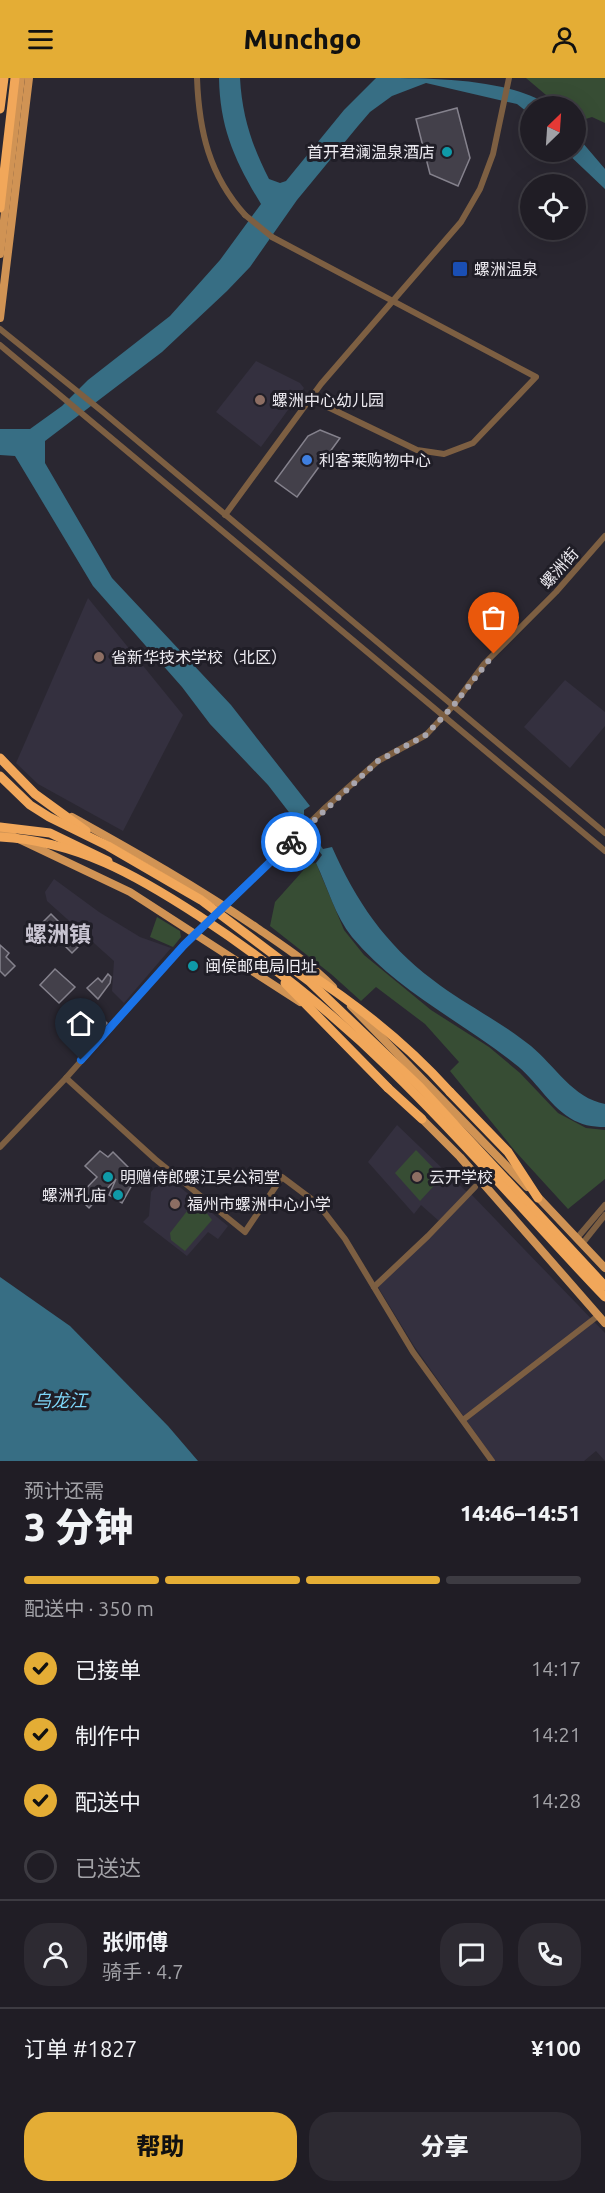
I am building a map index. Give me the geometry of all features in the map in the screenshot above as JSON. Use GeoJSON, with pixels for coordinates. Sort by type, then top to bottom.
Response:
{"type":"FeatureCollection","features":[{"type":"Feature","properties":{"kind":"highway"},"geometry":{"type":"LineString","coordinates":[[0,109],[4,78]]}},
{"type":"Feature","properties":{"kind":"highway"},"geometry":{"type":"LineString","coordinates":[[0,208],[15,78]]}},
{"type":"Feature","properties":{"kind":"highway"},"geometry":{"type":"LineString","coordinates":[[0,758],[35,794],[108,846]]}},
{"type":"Feature","properties":{"kind":"highway"},"geometry":{"type":"LineString","coordinates":[[0,776],[39,811],[108,846],[201,900],[310,982],[420,1087],[605,1286]]}},
{"type":"Feature","properties":{"kind":"highway"},"geometry":{"type":"LineString","coordinates":[[0,829],[50,833],[76,844],[136,877],[226,934],[269,966],[330,1015],[394,1073],[605,1297]]}},
{"type":"Feature","properties":{"kind":"highway"},"geometry":{"type":"LineString","coordinates":[[0,837],[31,839],[60,845],[136,877]]}},
{"type":"Feature","properties":{"kind":"highway"},"geometry":{"type":"LineString","coordinates":[[274,954],[333,990],[385,1028],[417,1056],[508,1152],[538,1198]]}},
{"type":"Feature","properties":{"kind":"highway"},"geometry":{"type":"LineString","coordinates":[[269,966],[388,1088],[422,1119]]}},
{"type":"Feature","properties":{"kind":"main road"},"geometry":{"type":"LineString","coordinates":[[0,254],[21,78]]}},
{"type":"Feature","properties":{"kind":"main road"},"geometry":{"type":"LineString","coordinates":[[0,318],[29,78]]}},
{"type":"Feature","properties":{"kind":"main road"},"geometry":{"type":"LineString","coordinates":[[0,781],[31,794],[118,842],[225,907],[324,977],[605,1268]]}},
{"type":"Feature","properties":{"kind":"main road"},"geometry":{"type":"LineString","coordinates":[[0,829],[118,885],[314,1013],[387,1082],[459,1157],[605,1323]]}},
{"type":"Feature","properties":{"kind":"street"},"geometry":{"type":"LineString","coordinates":[[197,78],[200,122],[208,155],[223,186],[245,214],[272,237],[536,377],[473,443],[444,454],[417,450],[309,398]]}},
{"type":"Feature","properties":{"kind":"street"},"geometry":{"type":"LineString","coordinates":[[225,515],[309,398],[392,300],[444,244],[469,208],[493,154],[509,79]]}},
{"type":"Feature","properties":{"kind":"street"},"geometry":{"type":"LineString","coordinates":[[0,329],[76,389],[605,833]]}},
{"type":"Feature","properties":{"kind":"street"},"geometry":{"type":"LineString","coordinates":[[0,345],[605,851]]}},
{"type":"Feature","properties":{"kind":"street","name":"螺洲街"},"geometry":{"type":"LineString","coordinates":[[0,1147],[66,1078],[196,934],[300,833],[378,761],[426,735],[453,706],[484,664],[556,592],[605,536]]}},
{"type":"Feature","properties":{"kind":"street"},"geometry":{"type":"LineString","coordinates":[[66,1078],[155,1159],[245,1232],[282,1177],[318,1204],[345,1239],[413,1352],[492,1461]]}},
{"type":"Feature","properties":{"kind":"street"},"geometry":{"type":"LineString","coordinates":[[374,1287],[428,1236],[475,1186]]}},
{"type":"Feature","properties":{"kind":"street"},"geometry":{"type":"LineString","coordinates":[[580,1241],[605,1205]]}},
{"type":"Feature","properties":{"kind":"street"},"geometry":{"type":"LineString","coordinates":[[580,1241],[605,1215]]}},
{"type":"Feature","properties":{"kind":"street"},"geometry":{"type":"LineString","coordinates":[[463,1420],[599,1315]]}},
{"type":"Feature","properties":{"kind":"shaded area","name":"螺洲中心幼儿园"},"geometry":{"type":"Polygon","coordinates":[[[256,361],[300,383],[304,388],[261,447],[216,412],[256,361]]]}},
{"type":"Feature","properties":{"kind":"shaded area","name":"省新华技术学校（北区）"},"geometry":{"type":"Polygon","coordinates":[[[88,598],[183,715],[123,831],[38,784],[16,763],[88,598]]]}},
{"type":"Feature","properties":{"kind":"shaded area"},"geometry":{"type":"Polygon","coordinates":[[[565,680],[605,712],[605,726],[570,768],[524,727],[565,680]]]}},
{"type":"Feature","properties":{"kind":"shaded area"},"geometry":{"type":"Polygon","coordinates":[[[54,879],[99,912],[140,937],[171,948],[124,1003],[112,991],[114,961],[47,901],[45,892],[54,879]]]}},
{"type":"Feature","properties":{"kind":"shaded area","name":"云开学校"},"geometry":{"type":"Polygon","coordinates":[[[397,1125],[468,1193],[439,1221],[421,1205],[414,1214],[368,1162],[397,1125]]]}},
{"type":"Feature","properties":{"kind":"shaded area","name":"福州市螺洲中心小学"},"geometry":{"type":"Polygon","coordinates":[[[165,1175],[228,1226],[218,1239],[208,1232],[187,1256],[143,1222],[149,1216],[151,1192],[165,1175]]]}},
{"type":"Feature","properties":{"kind":"shaded area"},"geometry":{"type":"Polygon","coordinates":[[[471,1194],[605,1333],[605,1461],[596,1451],[584,1461],[495,1461],[414,1346],[378,1287],[471,1194]]]}},
{"type":"Feature","properties":{"kind":"green space"},"geometry":{"type":"Polygon","coordinates":[[[526,78],[605,78],[605,123],[592,117],[586,119],[586,96],[547,96],[526,78]]]}},
{"type":"Feature","properties":{"kind":"green space"},"geometry":{"type":"Polygon","coordinates":[[[316,863],[344,930],[364,955],[431,1010],[489,1047],[520,1073],[558,1113],[586,1128],[605,1130],[605,1179],[568,1209],[515,1151],[450,1071],[459,1062],[425,1024],[376,987],[361,1001],[270,926],[275,902],[309,864],[316,863]]]}},
{"type":"Feature","properties":{"kind":"green space"},"geometry":{"type":"Polygon","coordinates":[[[157,917],[180,931],[181,937],[173,947],[150,937],[157,917]]]}},
{"type":"Feature","properties":{"kind":"green space"},"geometry":{"type":"Polygon","coordinates":[[[416,1150],[442,1177],[420,1201],[395,1173],[416,1150]]]}},
{"type":"Feature","properties":{"kind":"green space"},"geometry":{"type":"Polygon","coordinates":[[[196,1205],[203,1208],[212,1220],[185,1251],[171,1240],[170,1233],[191,1206],[196,1205]]]}},
{"type":"Feature","properties":{"kind":"water"},"geometry":{"type":"Polygon","coordinates":[[[219,78],[240,78],[243,105],[253,143],[269,179],[280,183],[286,181],[344,110],[376,78],[444,79],[491,85],[530,96],[520,96],[520,106],[426,83],[392,96],[370,112],[297,200],[250,267],[162,352],[45,441],[45,463],[112,578],[231,705],[310,806],[304,810],[304,821],[323,849],[332,847],[351,886],[386,936],[400,952],[433,980],[531,1046],[583,1095],[605,1104],[605,1127],[582,1124],[562,1112],[515,1064],[409,990],[389,974],[352,937],[336,911],[316,863],[322,855],[268,785],[210,724],[182,687],[93,586],[15,456],[0,455],[0,429],[30,429],[62,406],[88,380],[170,316],[220,260],[261,204],[231,144],[222,113],[219,78]]]}},
{"type":"Feature","properties":{"kind":"water"},"geometry":{"type":"Polygon","coordinates":[[[586,147],[605,169],[605,189],[577,162],[586,162],[586,147]]]}},
{"type":"Feature","properties":{"kind":"water","name":"乌龙江"},"geometry":{"type":"Polygon","coordinates":[[[0,1277],[70,1326],[168,1426],[198,1461],[0,1461],[0,1277]]]}},
{"type":"Feature","properties":{"kind":"building","name":"首开君澜温泉酒店"},"geometry":{"type":"Polygon","coordinates":[[[457,108],[470,158],[458,186],[430,174],[416,119],[457,108]]]}},
{"type":"Feature","properties":{"kind":"building","name":"利客莱购物中心"},"geometry":{"type":"Polygon","coordinates":[[[320,430],[340,438],[297,497],[275,481],[308,436],[320,430]]]}},
{"type":"Feature","properties":{"kind":"building"},"geometry":{"type":"Polygon","coordinates":[[[51,914],[81,944],[72,953],[42,923],[51,914]]]}},
{"type":"Feature","properties":{"kind":"building"},"geometry":{"type":"Polygon","coordinates":[[[0,945],[9,953],[6,957],[15,966],[5,976],[0,971],[0,945]]]}},
{"type":"Feature","properties":{"kind":"building"},"geometry":{"type":"Polygon","coordinates":[[[55,969],[75,987],[59,1003],[40,985],[55,969]]]}},
{"type":"Feature","properties":{"kind":"building"},"geometry":{"type":"Polygon","coordinates":[[[108,974],[111,977],[110,983],[98,999],[87,988],[98,978],[102,982],[108,974]]]}},
{"type":"Feature","properties":{"kind":"building"},"geometry":{"type":"Polygon","coordinates":[[[89,1007],[107,1023],[93,1038],[75,1022],[89,1007]]]}},
{"type":"Feature","properties":{"kind":"building"},"geometry":{"type":"Polygon","coordinates":[[[100,1151],[108,1157],[113,1152],[128,1167],[126,1169],[138,1174],[122,1203],[109,1195],[116,1179],[89,1208],[78,1197],[97,1177],[85,1166],[100,1151]]]}},
{"type":"Feature","properties":{"kind":"way so far"},"geometry":{"type":"LineString","coordinates":[[291,842],[378,761],[426,735],[460,698],[494,654]]}},
{"type":"Feature","properties":{"kind":"place","name":"首开君澜温泉酒店"},"geometry":{"type":"Point","coordinates":[447,152]}},
{"type":"Feature","properties":{"kind":"place","name":"螺洲温泉"},"geometry":{"type":"Point","coordinates":[460,269]}},
{"type":"Feature","properties":{"kind":"place","name":"螺洲中心幼儿园"},"geometry":{"type":"Point","coordinates":[260,400]}},
{"type":"Feature","properties":{"kind":"place","name":"利客莱购物中心"},"geometry":{"type":"Point","coordinates":[307,460]}},
{"type":"Feature","properties":{"kind":"place","name":"省新华技术学校（北区）"},"geometry":{"type":"Point","coordinates":[99,657]}},
{"type":"Feature","properties":{"kind":"place","name":"闽侯邮电局旧址"},"geometry":{"type":"Point","coordinates":[193,966]}},
{"type":"Feature","properties":{"kind":"place","name":"明赠侍郎螺江吴公祠堂"},"geometry":{"type":"Point","coordinates":[108,1177]}},
{"type":"Feature","properties":{"kind":"place","name":"云开学校"},"geometry":{"type":"Point","coordinates":[417,1177]}},
{"type":"Feature","properties":{"kind":"place","name":"螺洲孔庙"},"geometry":{"type":"Point","coordinates":[118,1195]}},
{"type":"Feature","properties":{"kind":"place","name":"福州市螺洲中心小学"},"geometry":{"type":"Point","coordinates":[175,1204]}},
{"type":"Feature","properties":{"kind":"district","name":"螺洲镇"},"geometry":{"type":"Point","coordinates":[58,934]}},
{"type":"Feature","properties":{"kind":"route"},"geometry":{"type":"LineString","coordinates":[[81,1060],[184,945],[291,842]]}}]}
